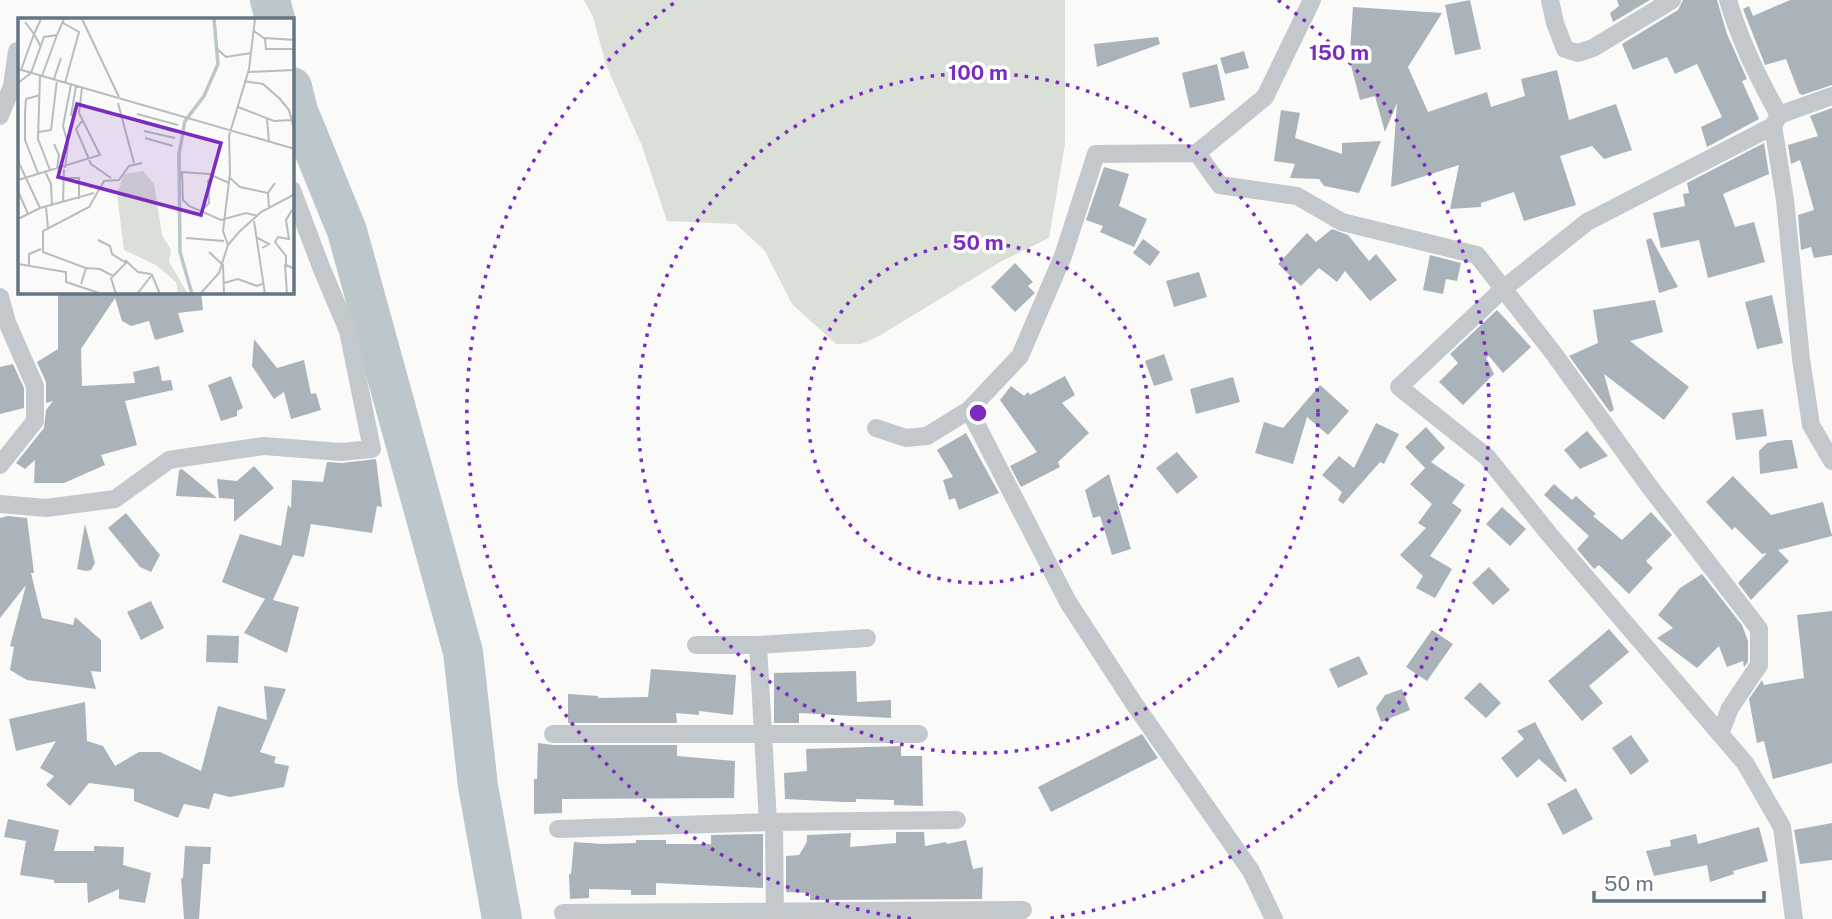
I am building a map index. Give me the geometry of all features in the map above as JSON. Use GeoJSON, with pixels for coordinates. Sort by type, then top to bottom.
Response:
{"type":"FeatureCollection","features":[{"type":"Feature","properties":{"kind":"street"},"geometry":{"type":"LineString","coordinates":[[876,428],[906,438],[927,436],[969,410],[1020,356],[1063,256],[1096,154],[1197,153],[1265,97],[1312,0]]}},
{"type":"Feature","properties":{"kind":"street"},"geometry":{"type":"LineString","coordinates":[[1550,0],[1565,49],[1578,53],[1593,48],[1672,0]]}},
{"type":"Feature","properties":{"kind":"street"},"geometry":{"type":"LineString","coordinates":[[1728,0],[1735,25],[1776,121],[1801,359],[1811,425],[1832,461]]}},
{"type":"Feature","properties":{"kind":"street"},"geometry":{"type":"LineString","coordinates":[[0,116],[12,86],[12,51]]}},
{"type":"Feature","properties":{"kind":"street"},"geometry":{"type":"LineString","coordinates":[[1794,919],[1782,827],[1745,763],[1549,534],[1487,457],[1399,387],[1503,289],[1587,222],[1776,121],[1832,96]]}},
{"type":"Feature","properties":{"kind":"street"},"geometry":{"type":"LineString","coordinates":[[1197,153],[1220,185],[1297,196],[1342,222],[1477,255],[1554,354],[1648,486],[1759,629],[1759,665],[1730,708],[1720,734]]}},
{"type":"Feature","properties":{"kind":"street"},"geometry":{"type":"LineString","coordinates":[[0,504],[46,508],[115,499],[169,460],[195,456],[264,446],[341,452],[372,449],[348,331],[294,195]]}},
{"type":"Feature","properties":{"kind":"street"},"geometry":{"type":"LineString","coordinates":[[0,297],[7,323],[35,386],[35,421],[0,465]]}},
{"type":"Feature","properties":{"kind":"street"},"geometry":{"type":"LineString","coordinates":[[969,410],[1068,602],[1135,705],[1251,871],[1274,919]]}},
{"type":"Feature","properties":{"kind":"street"},"geometry":{"type":"LineString","coordinates":[[695,645],[758,645],[867,638]]}},
{"type":"Feature","properties":{"kind":"street"},"geometry":{"type":"LineString","coordinates":[[758,645],[775,915]]}},
{"type":"Feature","properties":{"kind":"street"},"geometry":{"type":"LineString","coordinates":[[553,734],[919,734]]}},
{"type":"Feature","properties":{"kind":"street"},"geometry":{"type":"LineString","coordinates":[[558,828],[957,820]]}},
{"type":"Feature","properties":{"kind":"street"},"geometry":{"type":"LineString","coordinates":[[563,913],[775,915],[1023,910]]}},
{"type":"Feature","properties":{"kind":"shaded area"},"geometry":{"type":"Polygon","coordinates":[[[584,0],[1065,0],[1065,144],[1049,238],[1002,261],[879,336],[861,344],[836,344],[792,304],[765,251],[736,224],[667,221],[642,146],[606,65],[593,17],[584,0]]]}},
{"type":"Feature","properties":{"kind":"building"},"geometry":{"type":"Polygon","coordinates":[[[1470,0],[1481,49],[1455,55],[1445,5],[1470,0]]]}},
{"type":"Feature","properties":{"kind":"building"},"geometry":{"type":"Polygon","coordinates":[[[1617,0],[1650,0],[1613,22],[1610,13],[1619,6],[1617,0]]]}},
{"type":"Feature","properties":{"kind":"building"},"geometry":{"type":"Polygon","coordinates":[[[1683,0],[1717,0],[1727,34],[1747,79],[1742,81],[1759,119],[1707,147],[1701,127],[1722,117],[1697,64],[1675,74],[1667,57],[1633,70],[1622,44],[1678,10],[1683,0]]]}},
{"type":"Feature","properties":{"kind":"building"},"geometry":{"type":"Polygon","coordinates":[[[1790,0],[1832,0],[1832,85],[1802,95],[1786,59],[1765,65],[1743,9],[1749,6],[1753,16],[1790,0]]]}},
{"type":"Feature","properties":{"kind":"building"},"geometry":{"type":"Polygon","coordinates":[[[1353,7],[1442,13],[1408,67],[1428,112],[1487,92],[1491,107],[1525,96],[1521,79],[1557,70],[1569,120],[1616,104],[1632,150],[1604,159],[1592,146],[1560,156],[1576,205],[1524,221],[1514,192],[1481,203],[1481,207],[1450,209],[1459,165],[1391,187],[1397,103],[1385,132],[1375,96],[1360,100],[1347,50],[1350,50],[1353,7]]]}},
{"type":"Feature","properties":{"kind":"building"},"geometry":{"type":"Polygon","coordinates":[[[1158,37],[1160,44],[1097,67],[1094,44],[1158,37]]]}},
{"type":"Feature","properties":{"kind":"building"},"geometry":{"type":"Polygon","coordinates":[[[1244,51],[1249,68],[1225,74],[1220,58],[1244,51]]]}},
{"type":"Feature","properties":{"kind":"building"},"geometry":{"type":"Polygon","coordinates":[[[1217,64],[1225,100],[1190,108],[1182,73],[1217,64]]]}},
{"type":"Feature","properties":{"kind":"building"},"geometry":{"type":"Polygon","coordinates":[[[1832,108],[1832,255],[1814,258],[1811,247],[1801,250],[1798,215],[1814,210],[1800,160],[1791,164],[1788,145],[1818,136],[1810,116],[1832,108]]]}},
{"type":"Feature","properties":{"kind":"building"},"geometry":{"type":"Polygon","coordinates":[[[1281,110],[1300,113],[1295,138],[1342,154],[1342,143],[1381,141],[1359,193],[1324,186],[1319,179],[1290,178],[1295,164],[1274,161],[1281,110]]]}},
{"type":"Feature","properties":{"kind":"building"},"geometry":{"type":"Polygon","coordinates":[[[1764,143],[1769,174],[1723,194],[1735,227],[1754,222],[1765,262],[1708,278],[1699,240],[1661,248],[1653,213],[1685,206],[1683,194],[1689,193],[1687,183],[1764,143]]]}},
{"type":"Feature","properties":{"kind":"building"},"geometry":{"type":"Polygon","coordinates":[[[1104,167],[1129,174],[1119,206],[1147,219],[1134,247],[1100,232],[1103,226],[1086,220],[1104,167]]]}},
{"type":"Feature","properties":{"kind":"building"},"geometry":{"type":"Polygon","coordinates":[[[1332,229],[1348,235],[1369,261],[1376,254],[1397,280],[1370,301],[1345,271],[1337,282],[1319,268],[1301,286],[1278,264],[1307,233],[1316,242],[1332,229]]]}},
{"type":"Feature","properties":{"kind":"building"},"geometry":{"type":"Polygon","coordinates":[[[1651,238],[1678,287],[1659,293],[1646,240],[1651,238]]]}},
{"type":"Feature","properties":{"kind":"building"},"geometry":{"type":"Polygon","coordinates":[[[1143,239],[1160,252],[1150,266],[1133,253],[1143,239]]]}},
{"type":"Feature","properties":{"kind":"building"},"geometry":{"type":"Polygon","coordinates":[[[1430,255],[1461,263],[1457,281],[1446,279],[1443,294],[1423,290],[1430,255]]]}},
{"type":"Feature","properties":{"kind":"building"},"geometry":{"type":"Polygon","coordinates":[[[1015,263],[1033,282],[1028,286],[1035,293],[1015,312],[991,287],[1015,263]]]}},
{"type":"Feature","properties":{"kind":"building"},"geometry":{"type":"Polygon","coordinates":[[[1199,272],[1207,297],[1174,307],[1166,281],[1199,272]]]}},
{"type":"Feature","properties":{"kind":"building"},"geometry":{"type":"Polygon","coordinates":[[[58,294],[201,294],[203,310],[178,313],[184,332],[155,340],[149,321],[131,326],[122,321],[115,298],[81,349],[82,386],[135,383],[133,372],[159,366],[162,381],[171,380],[173,390],[125,401],[137,445],[101,455],[105,465],[64,483],[34,483],[35,460],[25,469],[16,463],[44,428],[46,410],[53,401],[46,403],[46,382],[37,362],[58,349],[58,294]]]}},
{"type":"Feature","properties":{"kind":"building"},"geometry":{"type":"Polygon","coordinates":[[[1772,295],[1783,343],[1757,349],[1745,302],[1772,295]]]}},
{"type":"Feature","properties":{"kind":"building"},"geometry":{"type":"Polygon","coordinates":[[[1655,300],[1663,332],[1630,341],[1689,387],[1664,420],[1604,374],[1614,410],[1610,412],[1569,356],[1598,343],[1593,310],[1655,300]]]}},
{"type":"Feature","properties":{"kind":"building"},"geometry":{"type":"Polygon","coordinates":[[[1497,310],[1531,347],[1503,373],[1489,356],[1486,358],[1494,374],[1463,405],[1439,382],[1458,363],[1450,354],[1497,310]]]}},
{"type":"Feature","properties":{"kind":"building"},"geometry":{"type":"Polygon","coordinates":[[[254,339],[277,368],[304,360],[311,394],[316,393],[321,410],[291,419],[284,392],[274,399],[252,366],[254,339]]]}},
{"type":"Feature","properties":{"kind":"building"},"geometry":{"type":"Polygon","coordinates":[[[1164,354],[1173,380],[1154,386],[1145,361],[1164,354]]]}},
{"type":"Feature","properties":{"kind":"building"},"geometry":{"type":"Polygon","coordinates":[[[13,364],[24,388],[24,408],[0,414],[0,367],[13,364]]]}},
{"type":"Feature","properties":{"kind":"building"},"geometry":{"type":"Polygon","coordinates":[[[231,376],[243,408],[237,411],[237,416],[221,421],[208,385],[231,376]]]}},
{"type":"Feature","properties":{"kind":"building"},"geometry":{"type":"Polygon","coordinates":[[[1065,376],[1075,395],[1062,403],[1089,433],[1058,462],[1060,467],[1021,487],[1010,466],[1037,452],[1000,400],[1011,386],[1024,396],[1028,392],[1030,395],[1065,376]]]}},
{"type":"Feature","properties":{"kind":"building"},"geometry":{"type":"Polygon","coordinates":[[[1233,377],[1240,402],[1196,414],[1190,389],[1233,377]]]}},
{"type":"Feature","properties":{"kind":"building"},"geometry":{"type":"Polygon","coordinates":[[[1320,385],[1349,411],[1328,435],[1307,417],[1293,464],[1255,453],[1264,422],[1283,428],[1320,385]]]}},
{"type":"Feature","properties":{"kind":"building"},"geometry":{"type":"Polygon","coordinates":[[[1763,409],[1767,436],[1736,440],[1732,413],[1763,409]]]}},
{"type":"Feature","properties":{"kind":"building"},"geometry":{"type":"Polygon","coordinates":[[[1376,423],[1399,434],[1384,464],[1380,462],[1343,504],[1338,500],[1342,492],[1322,475],[1339,456],[1354,468],[1376,423]]]}},
{"type":"Feature","properties":{"kind":"building"},"geometry":{"type":"Polygon","coordinates":[[[1426,427],[1445,448],[1431,462],[1465,485],[1452,503],[1462,510],[1430,556],[1452,569],[1435,598],[1416,588],[1423,576],[1400,555],[1426,528],[1418,523],[1432,504],[1410,484],[1428,465],[1425,468],[1405,447],[1426,427]]]}},
{"type":"Feature","properties":{"kind":"building"},"geometry":{"type":"Polygon","coordinates":[[[1587,431],[1608,456],[1580,469],[1564,450],[1587,431]]]}},
{"type":"Feature","properties":{"kind":"building"},"geometry":{"type":"Polygon","coordinates":[[[966,433],[999,493],[959,510],[955,498],[949,500],[943,480],[953,477],[937,450],[966,433]]]}},
{"type":"Feature","properties":{"kind":"building"},"geometry":{"type":"Polygon","coordinates":[[[1792,440],[1798,468],[1760,474],[1759,451],[1767,443],[1792,440]]]}},
{"type":"Feature","properties":{"kind":"building"},"geometry":{"type":"Polygon","coordinates":[[[1177,452],[1198,477],[1177,494],[1156,468],[1177,452]]]}},
{"type":"Feature","properties":{"kind":"building"},"geometry":{"type":"Polygon","coordinates":[[[376,459],[382,507],[377,506],[372,533],[311,524],[304,557],[293,555],[273,600],[299,607],[287,653],[244,633],[265,599],[222,582],[240,534],[281,546],[288,505],[291,508],[292,480],[323,482],[327,462],[376,459]]]}},
{"type":"Feature","properties":{"kind":"building"},"geometry":{"type":"Polygon","coordinates":[[[254,466],[274,488],[234,522],[234,499],[219,498],[217,479],[237,481],[254,466]]]}},
{"type":"Feature","properties":{"kind":"building"},"geometry":{"type":"Polygon","coordinates":[[[182,469],[217,498],[176,496],[179,470],[182,469]]]}},
{"type":"Feature","properties":{"kind":"building"},"geometry":{"type":"Polygon","coordinates":[[[1109,474],[1131,549],[1112,555],[1100,516],[1093,518],[1085,490],[1109,474]]]}},
{"type":"Feature","properties":{"kind":"building"},"geometry":{"type":"Polygon","coordinates":[[[1733,476],[1771,515],[1823,502],[1832,536],[1778,550],[1789,561],[1751,600],[1738,583],[1767,553],[1762,554],[1735,527],[1732,530],[1706,502],[1733,476]]]}},
{"type":"Feature","properties":{"kind":"building"},"geometry":{"type":"Polygon","coordinates":[[[1554,484],[1572,500],[1576,496],[1596,514],[1593,516],[1622,540],[1651,512],[1672,535],[1646,561],[1653,568],[1629,594],[1599,565],[1594,569],[1577,549],[1589,536],[1544,495],[1554,484]]]}},
{"type":"Feature","properties":{"kind":"building"},"geometry":{"type":"Polygon","coordinates":[[[1502,507],[1526,529],[1510,546],[1486,524],[1502,507]]]}},
{"type":"Feature","properties":{"kind":"building"},"geometry":{"type":"Polygon","coordinates":[[[126,513],[160,555],[151,572],[140,567],[108,528],[126,513]]]}},
{"type":"Feature","properties":{"kind":"building"},"geometry":{"type":"Polygon","coordinates":[[[0,518],[27,518],[34,573],[31,573],[42,618],[73,625],[75,617],[101,640],[101,672],[91,671],[96,689],[27,680],[10,670],[14,647],[10,646],[26,585],[0,618],[0,518]]]}},
{"type":"Feature","properties":{"kind":"building"},"geometry":{"type":"Polygon","coordinates":[[[85,524],[95,563],[91,570],[86,571],[77,569],[85,524]]]}},
{"type":"Feature","properties":{"kind":"building"},"geometry":{"type":"Polygon","coordinates":[[[1489,567],[1510,590],[1493,605],[1472,583],[1489,567]]]}},
{"type":"Feature","properties":{"kind":"building"},"geometry":{"type":"Polygon","coordinates":[[[1702,574],[1742,625],[1748,641],[1748,662],[1744,667],[1743,661],[1727,667],[1719,646],[1697,668],[1657,638],[1673,628],[1658,615],[1680,588],[1702,574]]]}},
{"type":"Feature","properties":{"kind":"building"},"geometry":{"type":"Polygon","coordinates":[[[151,601],[164,628],[141,640],[127,612],[151,601]]]}},
{"type":"Feature","properties":{"kind":"building"},"geometry":{"type":"Polygon","coordinates":[[[1832,611],[1832,763],[1773,779],[1764,741],[1757,743],[1749,699],[1762,680],[1764,685],[1804,678],[1797,615],[1832,611]]]}},
{"type":"Feature","properties":{"kind":"building"},"geometry":{"type":"Polygon","coordinates":[[[1609,629],[1629,652],[1589,686],[1603,703],[1582,721],[1548,681],[1609,629]]]}},
{"type":"Feature","properties":{"kind":"building"},"geometry":{"type":"Polygon","coordinates":[[[1432,630],[1453,644],[1427,681],[1406,667],[1432,630]]]}},
{"type":"Feature","properties":{"kind":"building"},"geometry":{"type":"Polygon","coordinates":[[[207,635],[239,636],[238,663],[206,662],[207,635]]]}},
{"type":"Feature","properties":{"kind":"building"},"geometry":{"type":"Polygon","coordinates":[[[1359,656],[1368,674],[1338,688],[1329,669],[1359,656]]]}},
{"type":"Feature","properties":{"kind":"building"},"geometry":{"type":"Polygon","coordinates":[[[651,669],[736,675],[733,715],[699,711],[699,715],[676,713],[677,723],[568,723],[568,694],[598,698],[648,697],[651,669]]]}},
{"type":"Feature","properties":{"kind":"building"},"geometry":{"type":"Polygon","coordinates":[[[856,671],[857,702],[891,700],[891,718],[799,713],[799,723],[774,723],[774,673],[856,671]]]}},
{"type":"Feature","properties":{"kind":"building"},"geometry":{"type":"Polygon","coordinates":[[[1480,682],[1501,703],[1486,718],[1464,698],[1480,682]]]}},
{"type":"Feature","properties":{"kind":"building"},"geometry":{"type":"Polygon","coordinates":[[[264,686],[286,689],[260,752],[276,757],[274,763],[289,766],[284,787],[230,797],[214,793],[209,809],[184,804],[178,818],[134,801],[134,789],[89,783],[70,806],[46,785],[54,776],[40,768],[56,741],[16,751],[9,719],[85,702],[87,741],[103,746],[115,766],[139,752],[160,752],[201,771],[218,706],[267,720],[264,686]]]}},
{"type":"Feature","properties":{"kind":"building"},"geometry":{"type":"Polygon","coordinates":[[[1402,689],[1410,710],[1381,722],[1376,708],[1385,695],[1402,689]]]}},
{"type":"Feature","properties":{"kind":"building"},"geometry":{"type":"Polygon","coordinates":[[[1535,722],[1567,781],[1539,759],[1517,778],[1501,758],[1524,739],[1517,731],[1535,722]]]}},
{"type":"Feature","properties":{"kind":"building"},"geometry":{"type":"Polygon","coordinates":[[[1142,734],[1158,758],[1051,812],[1038,787],[1142,734]]]}},
{"type":"Feature","properties":{"kind":"building"},"geometry":{"type":"Polygon","coordinates":[[[1631,735],[1649,761],[1631,775],[1612,748],[1631,735]]]}},
{"type":"Feature","properties":{"kind":"building"},"geometry":{"type":"Polygon","coordinates":[[[538,743],[677,745],[677,756],[735,761],[734,798],[562,799],[562,813],[534,814],[538,743]]]}},
{"type":"Feature","properties":{"kind":"building"},"geometry":{"type":"Polygon","coordinates":[[[901,746],[901,756],[922,756],[923,806],[894,805],[894,800],[856,799],[856,802],[844,802],[785,799],[784,773],[807,771],[806,749],[901,746]]]}},
{"type":"Feature","properties":{"kind":"building"},"geometry":{"type":"Polygon","coordinates":[[[1576,788],[1593,819],[1563,835],[1547,804],[1576,788]]]}},
{"type":"Feature","properties":{"kind":"building"},"geometry":{"type":"Polygon","coordinates":[[[8,819],[59,830],[54,851],[94,851],[94,846],[124,847],[123,865],[151,873],[145,903],[119,899],[119,889],[88,903],[87,883],[54,883],[54,880],[20,875],[26,841],[4,837],[8,819]]]}},
{"type":"Feature","properties":{"kind":"building"},"geometry":{"type":"Polygon","coordinates":[[[1832,823],[1832,860],[1800,864],[1794,830],[1832,823]]]}},
{"type":"Feature","properties":{"kind":"building"},"geometry":{"type":"Polygon","coordinates":[[[1759,827],[1768,861],[1733,871],[1734,874],[1710,882],[1707,865],[1654,876],[1646,851],[1671,846],[1670,840],[1696,834],[1698,844],[1759,827]]]}},
{"type":"Feature","properties":{"kind":"building"},"geometry":{"type":"Polygon","coordinates":[[[896,832],[924,832],[925,846],[966,840],[973,869],[983,867],[982,899],[810,900],[810,893],[786,892],[786,856],[799,855],[807,842],[807,835],[851,833],[850,847],[896,843],[896,832]]]}},
{"type":"Feature","properties":{"kind":"building"},"geometry":{"type":"Polygon","coordinates":[[[763,834],[763,888],[656,883],[656,895],[631,895],[631,890],[589,889],[589,898],[570,899],[569,874],[574,842],[603,844],[666,840],[666,844],[711,844],[711,835],[763,834]]]}},
{"type":"Feature","properties":{"kind":"building"},"geometry":{"type":"Polygon","coordinates":[[[185,846],[211,847],[210,864],[203,864],[199,919],[184,919],[181,878],[185,846]]]}},
{"type":"Feature","properties":{"kind":"waterway"},"geometry":{"type":"LineString","coordinates":[[270,0],[275,18]]}},
{"type":"Feature","properties":{"kind":"waterway"},"geometry":{"type":"LineString","coordinates":[[294,95],[347,231],[463,652],[478,786],[502,919]]}}]}
